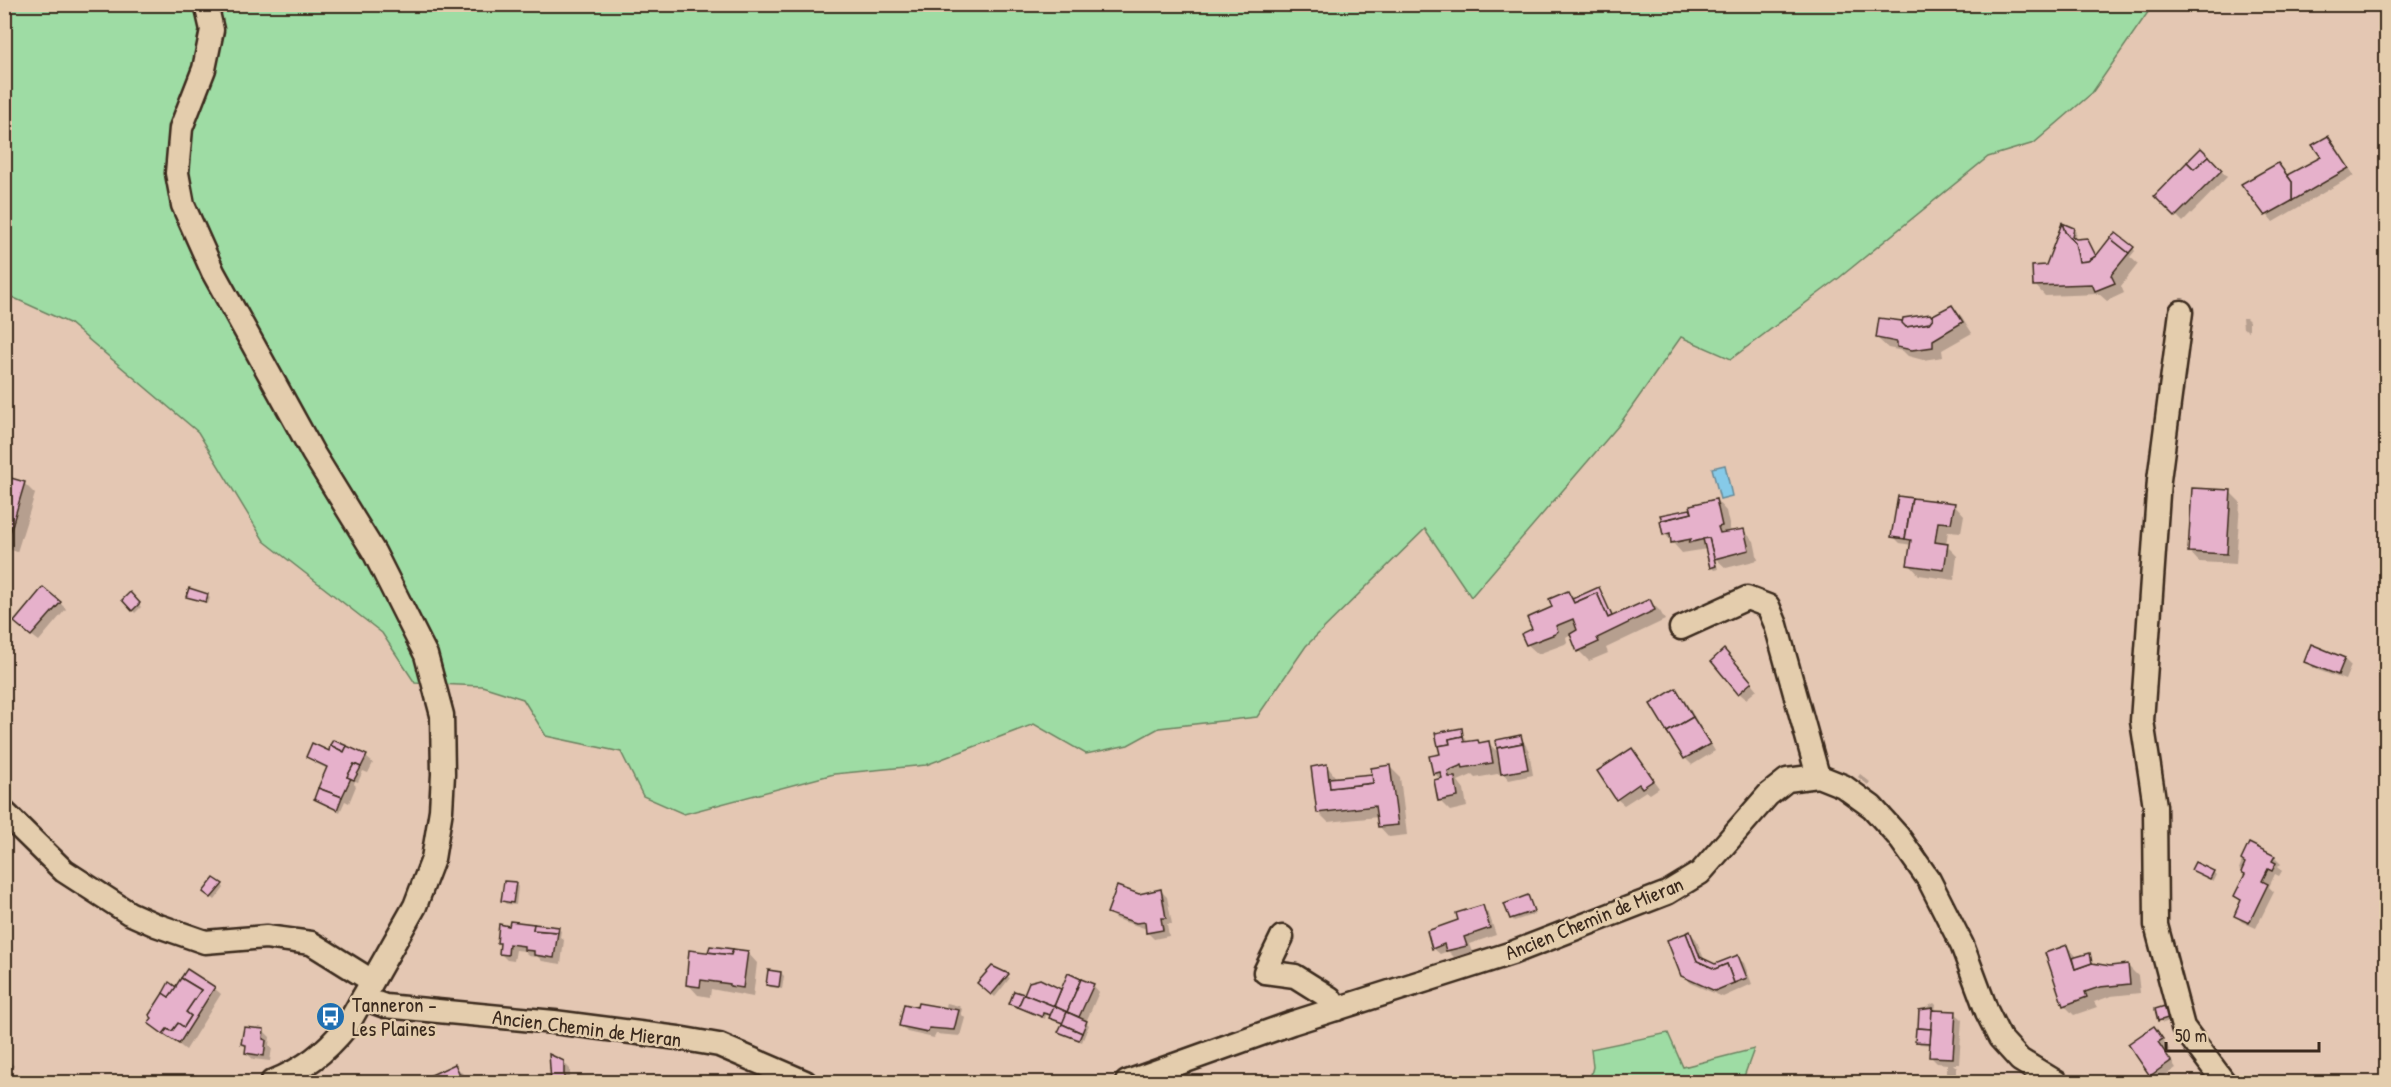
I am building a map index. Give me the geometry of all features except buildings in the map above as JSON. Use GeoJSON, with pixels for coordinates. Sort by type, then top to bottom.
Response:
{"type":"FeatureCollection","features":[{"type":"Feature","properties":{"kind":"street"},"geometry":{"type":"LineString","coordinates":[[206,4],[212,30],[204,69],[182,128],[177,173],[183,205],[213,272],[314,453],[374,552],[426,655],[442,715],[443,774],[434,860],[415,906],[347,1026],[319,1058],[272,1083]]}},
{"type":"Feature","properties":{"kind":"street"},"geometry":{"type":"LineString","coordinates":[[2181,312],[2159,480],[2142,721],[2156,806],[2156,925],[2183,1027],[2224,1083]]}},
{"type":"Feature","properties":{"kind":"street"},"geometry":{"type":"LineString","coordinates":[[1682,628],[1747,598],[1768,606],[1776,625],[1818,776],[1843,786],[1872,807],[1898,836],[1929,880],[1962,945],[1987,1012],[2000,1038],[2020,1060],[2056,1083]]}},
{"type":"Feature","properties":{"kind":"street","name":"Ancien Chemin de Mieran"},"geometry":{"type":"LineString","coordinates":[[1127,1083],[1337,1009],[1512,953],[1667,893],[1700,873],[1768,795],[1787,780],[1818,776]]}},
{"type":"Feature","properties":{"kind":"street","name":"Ancien Chemin de Mieran"},"geometry":{"type":"LineString","coordinates":[[4,812],[64,871],[129,913],[205,942],[266,937],[311,943],[368,989],[385,1006],[554,1022],[719,1045],[805,1083]]}},
{"type":"Feature","properties":{"kind":"street"},"geometry":{"type":"LineString","coordinates":[[1282,936],[1265,972],[1295,976],[1330,998],[1337,1009]]}},
{"type":"Feature","properties":{"kind":"green space"},"geometry":{"type":"Polygon","coordinates":[[[5,5],[2153,5],[2092,93],[2034,143],[1988,157],[1839,278],[1731,359],[1681,337],[1619,425],[1471,597],[1425,529],[1306,646],[1257,717],[1159,728],[1128,745],[1086,754],[1034,724],[926,765],[834,774],[684,814],[643,796],[621,752],[546,736],[523,699],[482,686],[415,683],[382,633],[264,541],[198,432],[69,323],[5,294],[5,5]]]}},
{"type":"Feature","properties":{"kind":"green space"},"geometry":{"type":"Polygon","coordinates":[[[1668,1033],[1683,1067],[1754,1049],[1742,1082],[1589,1082],[1593,1067],[1591,1049],[1668,1033]]]}},
{"type":"Feature","properties":{"kind":"water"},"geometry":{"type":"Polygon","coordinates":[[[1725,465],[1732,496],[1720,499],[1712,468],[1725,465]]]}},
{"type":"Feature","properties":{"kind":"place","name":"Tanneron - Les Plaines"},"geometry":{"type":"Point","coordinates":[331,1016]}}]}
